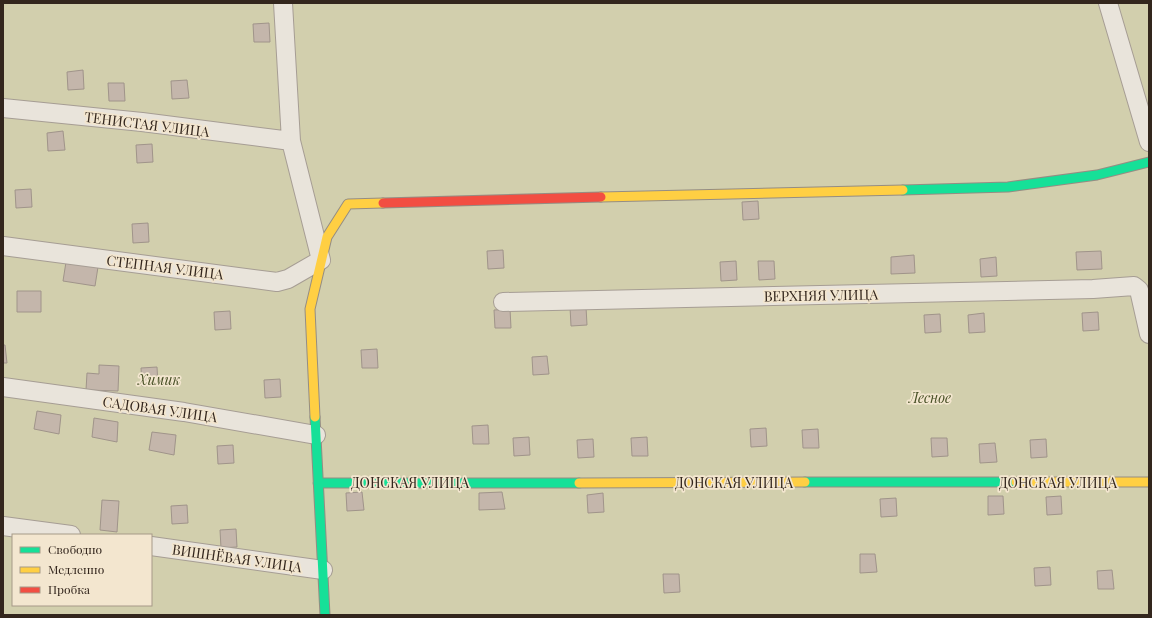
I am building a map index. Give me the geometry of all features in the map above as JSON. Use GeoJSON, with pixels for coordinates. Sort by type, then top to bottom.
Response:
{"type":"FeatureCollection","features":[{"type":"Feature","properties":{"kind":"street"},"geometry":{"type":"LineString","coordinates":[[283,3],[291,141],[322,260]]}},
{"type":"Feature","properties":{"kind":"street"},"geometry":{"type":"LineString","coordinates":[[1108,3],[1149,142]]}},
{"type":"Feature","properties":{"kind":"street","name":"ТЕНИСТАЯ УЛИЦА"},"geometry":{"type":"LineString","coordinates":[[3,108],[142,122],[291,141]]}},
{"type":"Feature","properties":{"kind":"street"},"geometry":{"type":"LineString","coordinates":[[324,615],[310,309],[327,237],[348,204],[1008,187],[1097,175],[1149,162]]}},
{"type":"Feature","properties":{"kind":"street","name":"СТЕПНАЯ УЛИЦА"},"geometry":{"type":"LineString","coordinates":[[3,246],[277,282],[288,279],[322,260]]}},
{"type":"Feature","properties":{"kind":"street","name":"ВЕРХНЯЯ УЛИЦА"},"geometry":{"type":"LineString","coordinates":[[503,302],[1093,289],[1134,286],[1139,290],[1149,334]]}},
{"type":"Feature","properties":{"kind":"street","name":"САДОВАЯ УЛИЦА"},"geometry":{"type":"LineString","coordinates":[[3,387],[184,412],[316,435]]}},
{"type":"Feature","properties":{"kind":"street","name":"ДОНСКАЯ УЛИЦА"},"geometry":{"type":"LineString","coordinates":[[318,482],[1149,482]]}},
{"type":"Feature","properties":{"kind":"street"},"geometry":{"type":"LineString","coordinates":[[3,526],[63,534]]}},
{"type":"Feature","properties":{"kind":"street","name":"ВИШНЁВАЯ УЛИЦА"},"geometry":{"type":"LineString","coordinates":[[152,546],[323,570]]}},
{"type":"Feature","properties":{"kind":"green space"},"geometry":{"type":"Polygon","coordinates":[[[3,3],[1149,3],[1149,615],[3,615],[3,3]]]}},
{"type":"Feature","properties":{"kind":"building"},"geometry":{"type":"Polygon","coordinates":[[[269,23],[270,42],[254,42],[253,24],[269,23]]]}},
{"type":"Feature","properties":{"kind":"building"},"geometry":{"type":"Polygon","coordinates":[[[83,70],[84,89],[68,90],[67,72],[83,70]]]}},
{"type":"Feature","properties":{"kind":"building"},"geometry":{"type":"Polygon","coordinates":[[[187,80],[189,98],[172,99],[171,81],[187,80]]]}},
{"type":"Feature","properties":{"kind":"building"},"geometry":{"type":"Polygon","coordinates":[[[108,83],[124,83],[125,101],[109,101],[108,83]]]}},
{"type":"Feature","properties":{"kind":"building"},"geometry":{"type":"Polygon","coordinates":[[[63,131],[65,150],[48,151],[47,133],[63,131]]]}},
{"type":"Feature","properties":{"kind":"building"},"geometry":{"type":"Polygon","coordinates":[[[152,144],[153,162],[137,163],[136,145],[152,144]]]}},
{"type":"Feature","properties":{"kind":"building"},"geometry":{"type":"Polygon","coordinates":[[[31,189],[32,207],[16,208],[15,190],[31,189]]]}},
{"type":"Feature","properties":{"kind":"building"},"geometry":{"type":"Polygon","coordinates":[[[758,201],[759,219],[743,220],[742,202],[758,201]]]}},
{"type":"Feature","properties":{"kind":"building"},"geometry":{"type":"Polygon","coordinates":[[[148,223],[149,242],[133,243],[132,224],[148,223]]]}},
{"type":"Feature","properties":{"kind":"building"},"geometry":{"type":"Polygon","coordinates":[[[503,250],[504,268],[488,269],[487,251],[503,250]]]}},
{"type":"Feature","properties":{"kind":"building"},"geometry":{"type":"Polygon","coordinates":[[[1101,251],[1102,269],[1077,270],[1076,252],[1101,251]]]}},
{"type":"Feature","properties":{"kind":"building"},"geometry":{"type":"Polygon","coordinates":[[[914,255],[915,273],[891,274],[891,257],[914,255]]]}},
{"type":"Feature","properties":{"kind":"building"},"geometry":{"type":"Polygon","coordinates":[[[996,257],[997,276],[981,277],[980,259],[996,257]]]}},
{"type":"Feature","properties":{"kind":"building"},"geometry":{"type":"Polygon","coordinates":[[[736,261],[737,280],[721,281],[720,262],[736,261]]]}},
{"type":"Feature","properties":{"kind":"building"},"geometry":{"type":"Polygon","coordinates":[[[758,261],[774,261],[775,279],[759,280],[758,261]]]}},
{"type":"Feature","properties":{"kind":"building"},"geometry":{"type":"Polygon","coordinates":[[[66,262],[98,267],[95,286],[63,281],[66,262]]]}},
{"type":"Feature","properties":{"kind":"building"},"geometry":{"type":"Polygon","coordinates":[[[17,291],[41,291],[41,312],[17,312],[17,291]]]}},
{"type":"Feature","properties":{"kind":"building"},"geometry":{"type":"Polygon","coordinates":[[[570,307],[586,307],[587,325],[571,326],[570,307]]]}},
{"type":"Feature","properties":{"kind":"building"},"geometry":{"type":"Polygon","coordinates":[[[510,309],[511,328],[495,328],[494,310],[510,309]]]}},
{"type":"Feature","properties":{"kind":"building"},"geometry":{"type":"Polygon","coordinates":[[[230,311],[231,329],[215,330],[214,312],[230,311]]]}},
{"type":"Feature","properties":{"kind":"building"},"geometry":{"type":"Polygon","coordinates":[[[1098,312],[1099,330],[1083,331],[1082,313],[1098,312]]]}},
{"type":"Feature","properties":{"kind":"building"},"geometry":{"type":"Polygon","coordinates":[[[984,313],[985,332],[969,333],[968,315],[984,313]]]}},
{"type":"Feature","properties":{"kind":"building"},"geometry":{"type":"Polygon","coordinates":[[[940,314],[941,332],[925,333],[924,315],[940,314]]]}},
{"type":"Feature","properties":{"kind":"building"},"geometry":{"type":"Polygon","coordinates":[[[3,345],[5,345],[7,363],[3,363],[3,345]]]}},
{"type":"Feature","properties":{"kind":"building"},"geometry":{"type":"Polygon","coordinates":[[[377,349],[378,368],[362,368],[361,350],[377,349]]]}},
{"type":"Feature","properties":{"kind":"building"},"geometry":{"type":"Polygon","coordinates":[[[547,356],[549,374],[533,375],[532,357],[547,356]]]}},
{"type":"Feature","properties":{"kind":"building"},"geometry":{"type":"Polygon","coordinates":[[[99,365],[119,366],[118,391],[86,390],[87,373],[99,374],[99,365]]]}},
{"type":"Feature","properties":{"kind":"building"},"geometry":{"type":"Polygon","coordinates":[[[157,367],[158,385],[142,386],[141,368],[157,367]]]}},
{"type":"Feature","properties":{"kind":"building"},"geometry":{"type":"Polygon","coordinates":[[[280,379],[281,397],[265,398],[264,380],[280,379]]]}},
{"type":"Feature","properties":{"kind":"building"},"geometry":{"type":"Polygon","coordinates":[[[37,411],[61,415],[59,434],[34,429],[37,411]]]}},
{"type":"Feature","properties":{"kind":"building"},"geometry":{"type":"Polygon","coordinates":[[[94,418],[118,422],[117,442],[92,437],[94,418]]]}},
{"type":"Feature","properties":{"kind":"building"},"geometry":{"type":"Polygon","coordinates":[[[488,425],[489,444],[473,444],[472,426],[488,425]]]}},
{"type":"Feature","properties":{"kind":"building"},"geometry":{"type":"Polygon","coordinates":[[[766,428],[767,446],[751,447],[750,429],[766,428]]]}},
{"type":"Feature","properties":{"kind":"building"},"geometry":{"type":"Polygon","coordinates":[[[818,429],[819,448],[803,448],[802,430],[818,429]]]}},
{"type":"Feature","properties":{"kind":"building"},"geometry":{"type":"Polygon","coordinates":[[[152,432],[176,435],[174,455],[149,450],[152,432]]]}},
{"type":"Feature","properties":{"kind":"building"},"geometry":{"type":"Polygon","coordinates":[[[529,437],[530,455],[514,456],[513,438],[529,437]]]}},
{"type":"Feature","properties":{"kind":"building"},"geometry":{"type":"Polygon","coordinates":[[[647,437],[648,456],[632,456],[631,438],[647,437]]]}},
{"type":"Feature","properties":{"kind":"building"},"geometry":{"type":"Polygon","coordinates":[[[931,438],[947,438],[948,456],[932,457],[931,438]]]}},
{"type":"Feature","properties":{"kind":"building"},"geometry":{"type":"Polygon","coordinates":[[[593,439],[594,457],[578,458],[577,440],[593,439]]]}},
{"type":"Feature","properties":{"kind":"building"},"geometry":{"type":"Polygon","coordinates":[[[1046,439],[1047,457],[1031,458],[1030,440],[1046,439]]]}},
{"type":"Feature","properties":{"kind":"building"},"geometry":{"type":"Polygon","coordinates":[[[995,443],[997,462],[980,463],[979,444],[995,443]]]}},
{"type":"Feature","properties":{"kind":"building"},"geometry":{"type":"Polygon","coordinates":[[[233,445],[234,463],[218,464],[217,446],[233,445]]]}},
{"type":"Feature","properties":{"kind":"building"},"geometry":{"type":"Polygon","coordinates":[[[362,492],[364,510],[347,511],[346,493],[362,492]]]}},
{"type":"Feature","properties":{"kind":"building"},"geometry":{"type":"Polygon","coordinates":[[[502,492],[505,509],[479,510],[479,493],[502,492]]]}},
{"type":"Feature","properties":{"kind":"building"},"geometry":{"type":"Polygon","coordinates":[[[603,493],[604,512],[588,513],[587,495],[603,493]]]}},
{"type":"Feature","properties":{"kind":"building"},"geometry":{"type":"Polygon","coordinates":[[[988,496],[1003,496],[1004,514],[988,515],[988,496]]]}},
{"type":"Feature","properties":{"kind":"building"},"geometry":{"type":"Polygon","coordinates":[[[1061,496],[1062,514],[1047,515],[1046,497],[1061,496]]]}},
{"type":"Feature","properties":{"kind":"building"},"geometry":{"type":"Polygon","coordinates":[[[896,498],[897,516],[881,517],[880,499],[896,498]]]}},
{"type":"Feature","properties":{"kind":"building"},"geometry":{"type":"Polygon","coordinates":[[[102,500],[119,501],[117,532],[100,530],[102,500]]]}},
{"type":"Feature","properties":{"kind":"building"},"geometry":{"type":"Polygon","coordinates":[[[187,505],[188,523],[172,524],[171,506],[187,505]]]}},
{"type":"Feature","properties":{"kind":"building"},"geometry":{"type":"Polygon","coordinates":[[[236,529],[237,547],[221,548],[220,530],[236,529]]]}},
{"type":"Feature","properties":{"kind":"building"},"geometry":{"type":"Polygon","coordinates":[[[860,554],[875,554],[877,572],[860,573],[860,554]]]}},
{"type":"Feature","properties":{"kind":"building"},"geometry":{"type":"Polygon","coordinates":[[[1050,567],[1051,585],[1035,586],[1034,568],[1050,567]]]}},
{"type":"Feature","properties":{"kind":"building"},"geometry":{"type":"Polygon","coordinates":[[[1112,570],[1114,589],[1098,589],[1097,571],[1112,570]]]}},
{"type":"Feature","properties":{"kind":"building"},"geometry":{"type":"Polygon","coordinates":[[[663,574],[679,574],[680,592],[664,593],[663,574]]]}},
{"type":"Feature","properties":{"kind":"traffic: fast"},"geometry":{"type":"LineString","coordinates":[[903,190],[1008,187],[1097,175],[1149,162]]}},
{"type":"Feature","properties":{"kind":"traffic: fast"},"geometry":{"type":"LineString","coordinates":[[315,417],[325,615]]}},
{"type":"Feature","properties":{"kind":"traffic: fast"},"geometry":{"type":"LineString","coordinates":[[805,482],[1016,482]]}},
{"type":"Feature","properties":{"kind":"traffic: fast"},"geometry":{"type":"LineString","coordinates":[[318,483],[579,483]]}},
{"type":"Feature","properties":{"kind":"traffic: slow"},"geometry":{"type":"LineString","coordinates":[[601,197],[903,190]]}},
{"type":"Feature","properties":{"kind":"traffic: slow"},"geometry":{"type":"LineString","coordinates":[[315,417],[310,309],[327,237],[348,204],[383,203]]}},
{"type":"Feature","properties":{"kind":"traffic: slow"},"geometry":{"type":"LineString","coordinates":[[579,483],[805,482]]}},
{"type":"Feature","properties":{"kind":"traffic: slow"},"geometry":{"type":"LineString","coordinates":[[1016,482],[1149,482]]}},
{"type":"Feature","properties":{"kind":"traffic: jam"},"geometry":{"type":"LineString","coordinates":[[383,203],[601,197]]}},
{"type":"Feature","properties":{"kind":"park label","name":"Химик"},"geometry":{"type":"Point","coordinates":[159,379]}},
{"type":"Feature","properties":{"kind":"park label","name":"Лесное"},"geometry":{"type":"Point","coordinates":[930,397]}}]}
